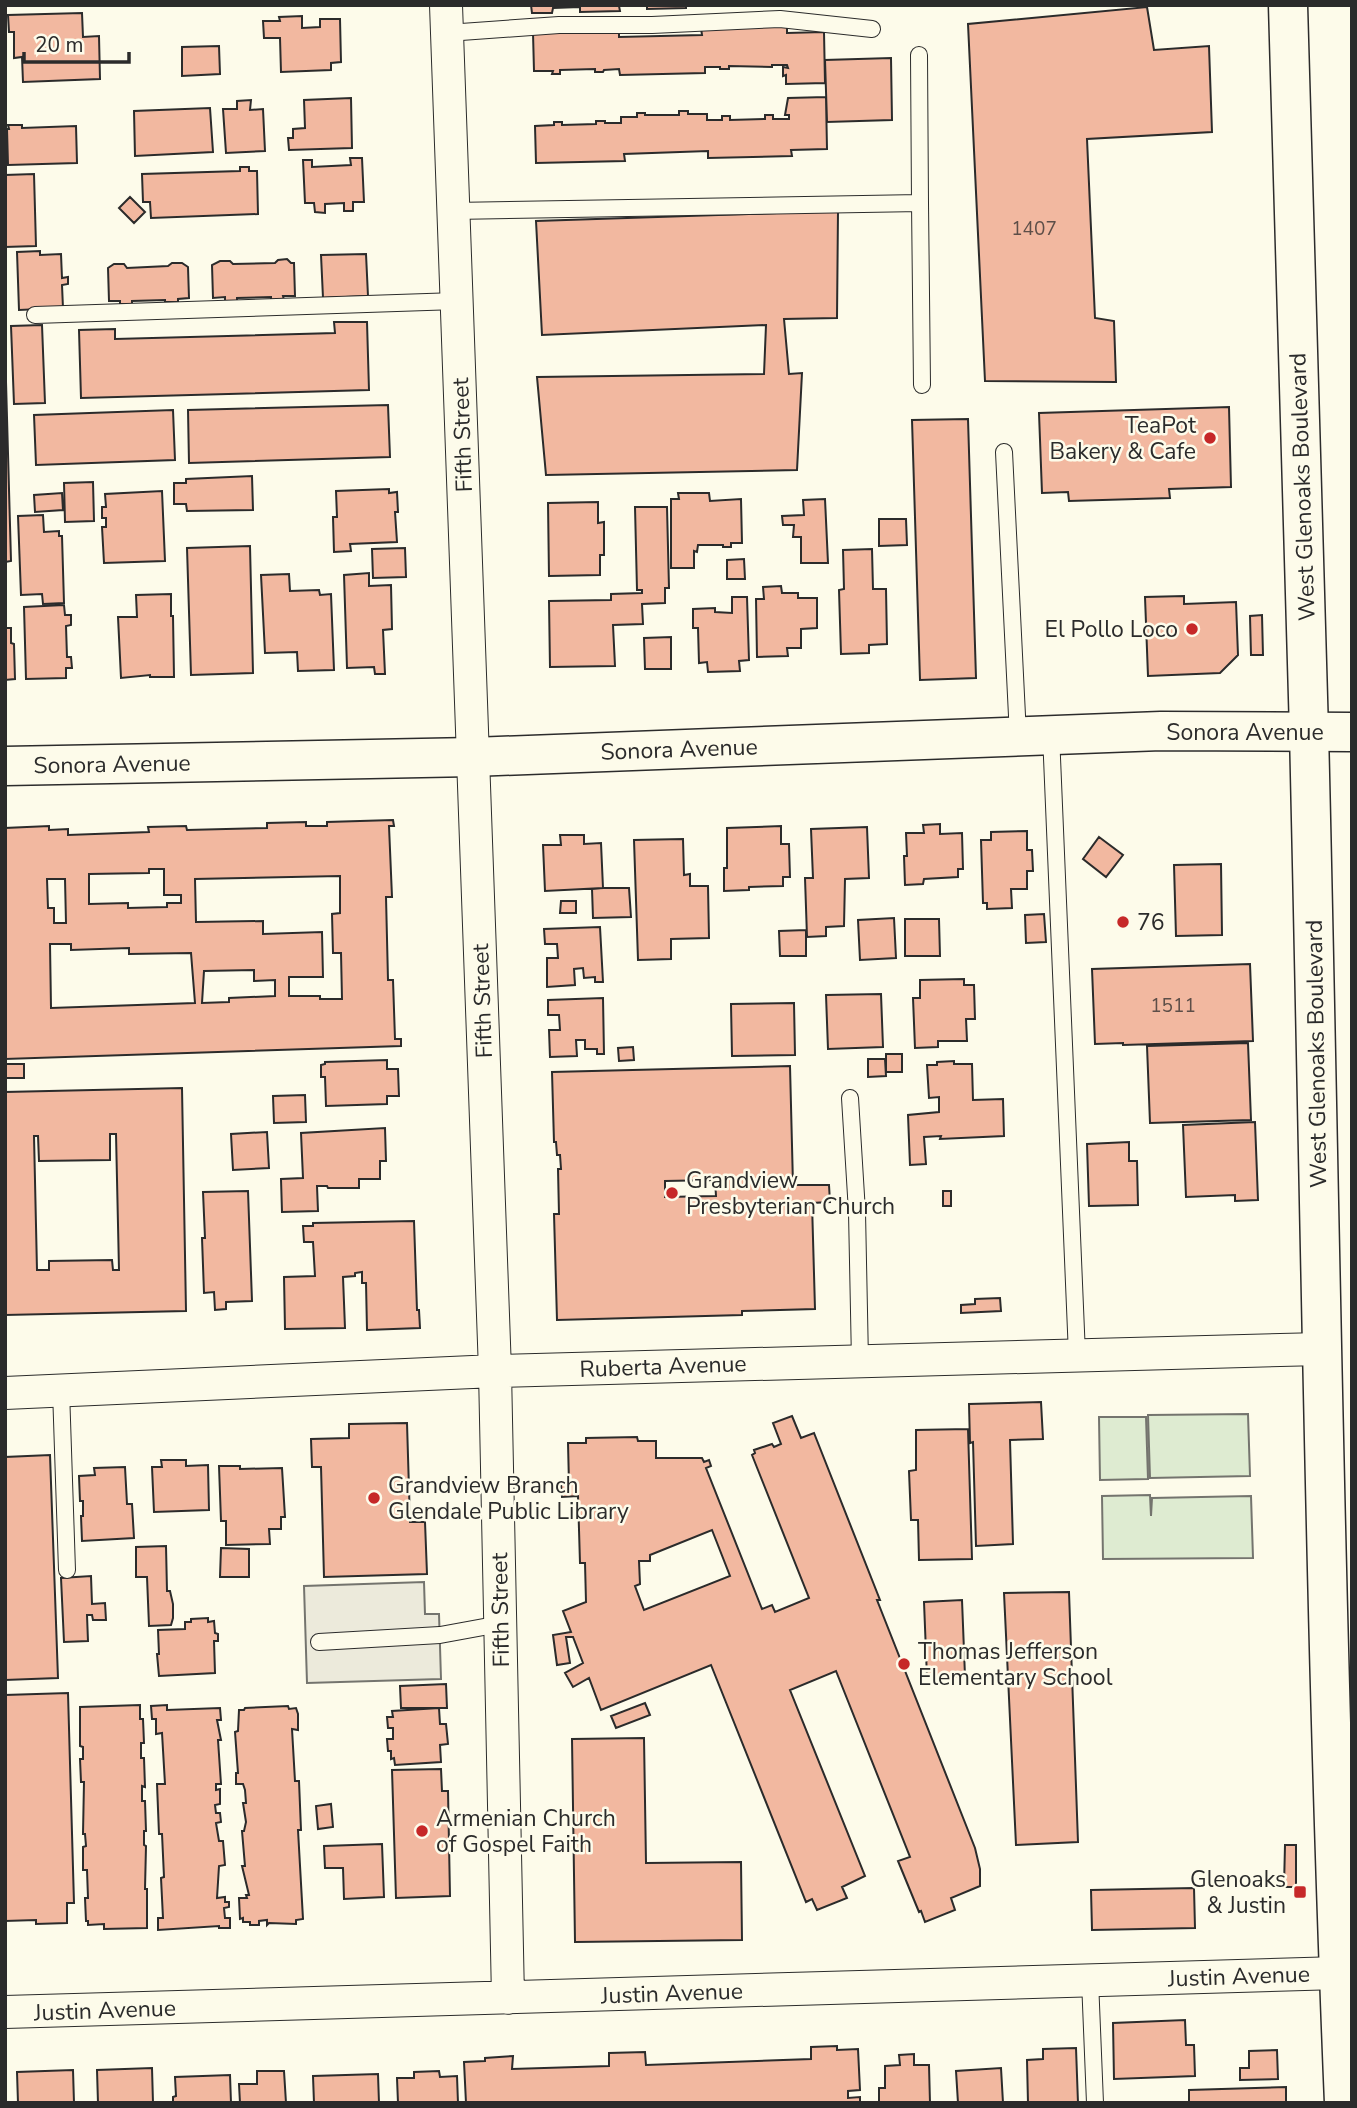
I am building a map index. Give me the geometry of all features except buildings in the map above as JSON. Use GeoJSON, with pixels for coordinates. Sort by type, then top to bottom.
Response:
{"type":"FeatureCollection","features":[{"type":"Feature","properties":{"kind":"main road","name":"West Glenoaks Boulevard"},"geometry":{"type":"LineString","coordinates":[[1288,5],[1309,733],[1321,1349],[1344,2103]]}},
{"type":"Feature","properties":{"kind":"main road","name":"Sonora Avenue"},"geometry":{"type":"LineString","coordinates":[[5,766],[473,757],[1161,731],[1352,732]]}},
{"type":"Feature","properties":{"kind":"street","name":"Fifth Street"},"geometry":{"type":"LineString","coordinates":[[447,19],[495,1371],[508,1998]]}},
{"type":"Feature","properties":{"kind":"street","name":"Ruberta Avenue"},"geometry":{"type":"LineString","coordinates":[[5,1393],[495,1371],[1321,1349]]}},
{"type":"Feature","properties":{"kind":"street","name":"Justin Avenue"},"geometry":{"type":"LineString","coordinates":[[5,2012],[1339,1973]]}},
{"type":"Feature","properties":{"kind":"lane"},"geometry":{"type":"LineString","coordinates":[[447,19],[559,25],[652,25],[780,19],[872,29]]}},
{"type":"Feature","properties":{"kind":"lane"},"geometry":{"type":"LineString","coordinates":[[919,55],[922,386]]}},
{"type":"Feature","properties":{"kind":"lane"},"geometry":{"type":"LineString","coordinates":[[453,211],[920,203]]}},
{"type":"Feature","properties":{"kind":"lane"},"geometry":{"type":"LineString","coordinates":[[35,315],[457,301]]}},
{"type":"Feature","properties":{"kind":"lane"},"geometry":{"type":"LineString","coordinates":[[1004,452],[1035,735],[1077,1355]]}},
{"type":"Feature","properties":{"kind":"lane"},"geometry":{"type":"LineString","coordinates":[[850,1098],[856,1199],[860,1361]]}},
{"type":"Feature","properties":{"kind":"lane"},"geometry":{"type":"LineString","coordinates":[[61,1390],[67,1570]]}},
{"type":"Feature","properties":{"kind":"lane"},"geometry":{"type":"LineString","coordinates":[[318,1642],[440,1635],[500,1624]]}},
{"type":"Feature","properties":{"kind":"lane"},"geometry":{"type":"LineString","coordinates":[[1090,1980],[1095,2103]]}},
{"type":"Feature","properties":{"kind":"green space"},"geometry":{"type":"Polygon","coordinates":[[[1248,1414],[1250,1476],[1150,1478],[1148,1415],[1248,1414]]]}},
{"type":"Feature","properties":{"kind":"green space"},"geometry":{"type":"Polygon","coordinates":[[[1099,1417],[1146,1417],[1148,1479],[1100,1480],[1099,1417]]]}},
{"type":"Feature","properties":{"kind":"green space"},"geometry":{"type":"Polygon","coordinates":[[[1150,1495],[1151,1516],[1152,1498],[1251,1496],[1253,1558],[1103,1559],[1102,1496],[1150,1495]]]}},
{"type":"Feature","properties":{"kind":"shaded area"},"geometry":{"type":"Polygon","coordinates":[[[424,1582],[425,1614],[439,1614],[441,1679],[307,1683],[304,1586],[424,1582]]]}},
{"type":"Feature","properties":{"kind":"place","name":"TeaPot Bakery & Cafe"},"geometry":{"type":"Point","coordinates":[1210,438]}},
{"type":"Feature","properties":{"kind":"place","name":"El Pollo Loco"},"geometry":{"type":"Point","coordinates":[1192,629]}},
{"type":"Feature","properties":{"kind":"place","name":"76"},"geometry":{"type":"Point","coordinates":[1123,922]}},
{"type":"Feature","properties":{"kind":"place","name":"Grandview Presbyterian Church"},"geometry":{"type":"Point","coordinates":[672,1193]}},
{"type":"Feature","properties":{"kind":"place","name":"Grandview Branch Glendale Public Library"},"geometry":{"type":"Point","coordinates":[374,1498]}},
{"type":"Feature","properties":{"kind":"place","name":"Thomas Jefferson Elementary School"},"geometry":{"type":"Point","coordinates":[904,1664]}},
{"type":"Feature","properties":{"kind":"place","name":"Armenian Church of Gospel Faith"},"geometry":{"type":"Point","coordinates":[422,1831]}},
{"type":"Feature","properties":{"kind":"place","name":"Glenoaks & Justin"},"geometry":{"type":"Point","coordinates":[1300,1892]}}]}
